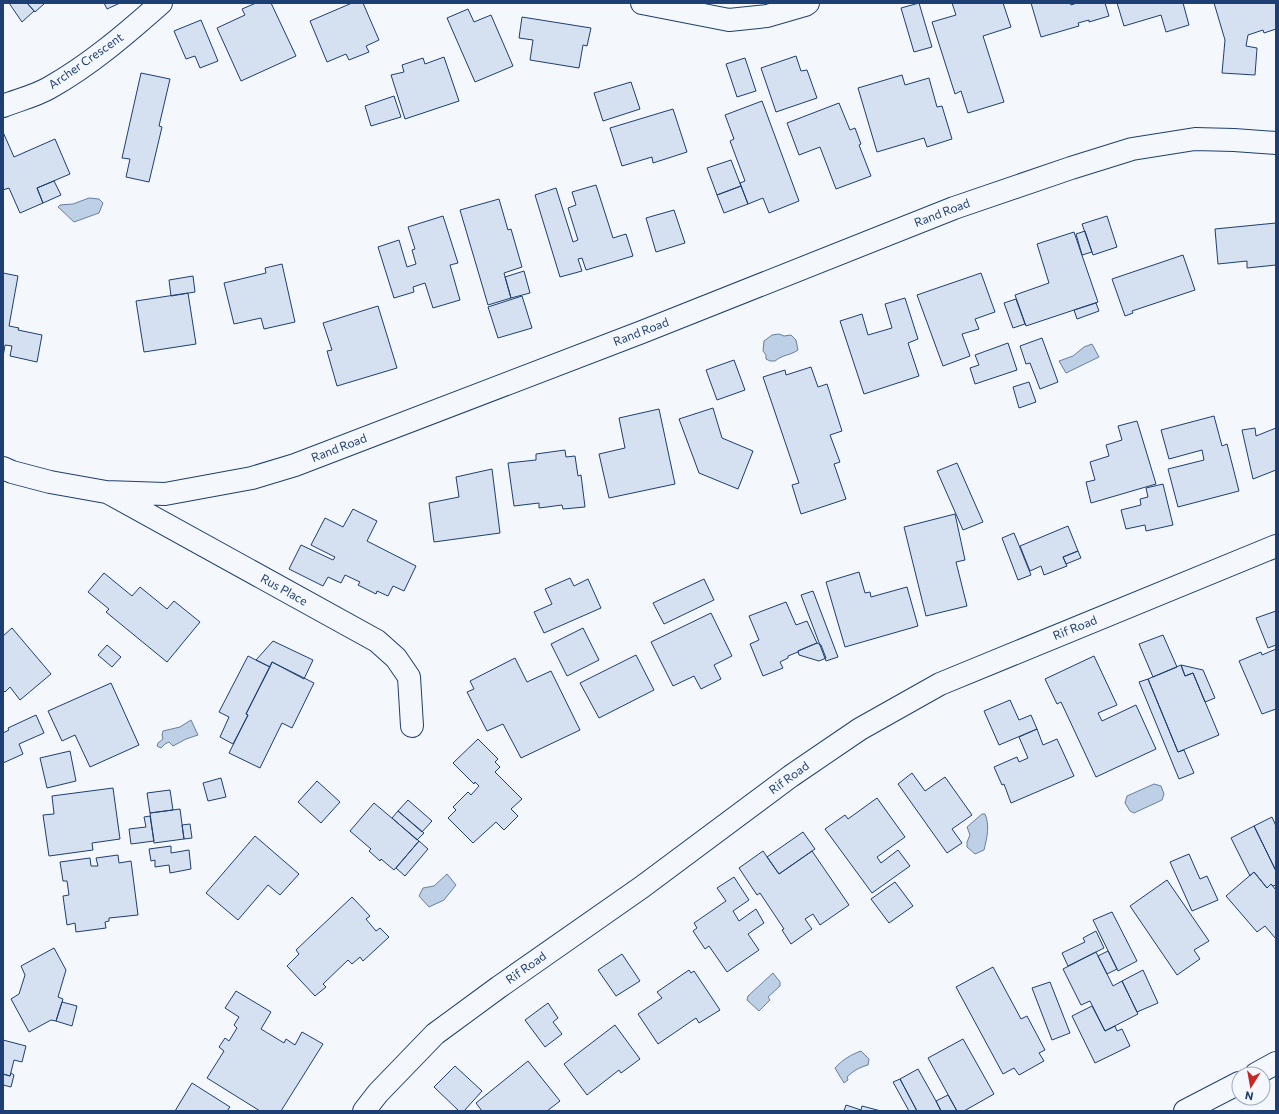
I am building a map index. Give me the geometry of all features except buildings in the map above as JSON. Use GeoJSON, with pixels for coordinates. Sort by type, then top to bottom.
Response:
{"type":"FeatureCollection","features":[{"type":"Feature","properties":{"kind":"street","name":"Archer Crescent"},"geometry":{"type":"LineString","coordinates":[[3,106],[47,89],[80,69],[115,43],[161,3]]}},
{"type":"Feature","properties":{"kind":"street"},"geometry":{"type":"LineString","coordinates":[[642,3],[729,20],[767,16],[808,3]]}},
{"type":"Feature","properties":{"kind":"street","name":"Rand Road"},"geometry":{"type":"LineString","coordinates":[[3,468],[12,472],[50,482],[106,492],[165,494],[252,478],[295,465],[642,332],[954,208],[1063,171],[1132,149],[1195,139],[1276,143]]}},
{"type":"Feature","properties":{"kind":"street","name":"Rus Place"},"geometry":{"type":"LineString","coordinates":[[106,492],[377,641],[396,658],[409,677],[412,726]]}},
{"type":"Feature","properties":{"kind":"street","name":"Rif Road"},"geometry":{"type":"LineString","coordinates":[[364,1111],[378,1093],[436,1034],[499,987],[642,887],[791,776],[860,729],[940,684],[1276,546]]}},
{"type":"Feature","properties":{"kind":"street"},"geometry":{"type":"LineString","coordinates":[[1185,1111],[1231,1087]]}},
{"type":"Feature","properties":{"kind":"water"},"geometry":{"type":"Polygon","coordinates":[[[89,198],[99,199],[103,203],[99,213],[74,222],[58,207],[60,205],[73,204],[89,198]]]}},
{"type":"Feature","properties":{"kind":"water"},"geometry":{"type":"Polygon","coordinates":[[[779,334],[784,336],[791,335],[796,340],[798,350],[775,361],[770,361],[766,359],[766,355],[763,351],[764,341],[772,335],[779,334]]]}},
{"type":"Feature","properties":{"kind":"water"},"geometry":{"type":"Polygon","coordinates":[[[1092,344],[1099,357],[1066,373],[1059,361],[1073,356],[1084,347],[1092,344]]]}},
{"type":"Feature","properties":{"kind":"water"},"geometry":{"type":"Polygon","coordinates":[[[191,720],[198,735],[173,746],[169,742],[161,748],[157,746],[163,739],[163,731],[180,727],[191,720]]]}},
{"type":"Feature","properties":{"kind":"water"},"geometry":{"type":"Polygon","coordinates":[[[1154,784],[1161,786],[1164,794],[1162,800],[1134,813],[1130,811],[1125,803],[1127,796],[1154,784]]]}},
{"type":"Feature","properties":{"kind":"water"},"geometry":{"type":"Polygon","coordinates":[[[982,814],[985,814],[987,818],[987,836],[984,850],[975,854],[967,847],[967,842],[970,835],[967,827],[982,814]]]}},
{"type":"Feature","properties":{"kind":"water"},"geometry":{"type":"Polygon","coordinates":[[[447,874],[456,885],[444,900],[429,907],[419,896],[423,888],[434,886],[447,874]]]}},
{"type":"Feature","properties":{"kind":"water"},"geometry":{"type":"Polygon","coordinates":[[[773,973],[780,982],[780,986],[768,997],[770,1000],[759,1011],[747,1000],[748,996],[773,973]]]}},
{"type":"Feature","properties":{"kind":"water"},"geometry":{"type":"Polygon","coordinates":[[[861,1051],[869,1059],[868,1065],[859,1068],[852,1073],[847,1077],[848,1080],[844,1083],[835,1068],[847,1058],[861,1051]]]}}]}
